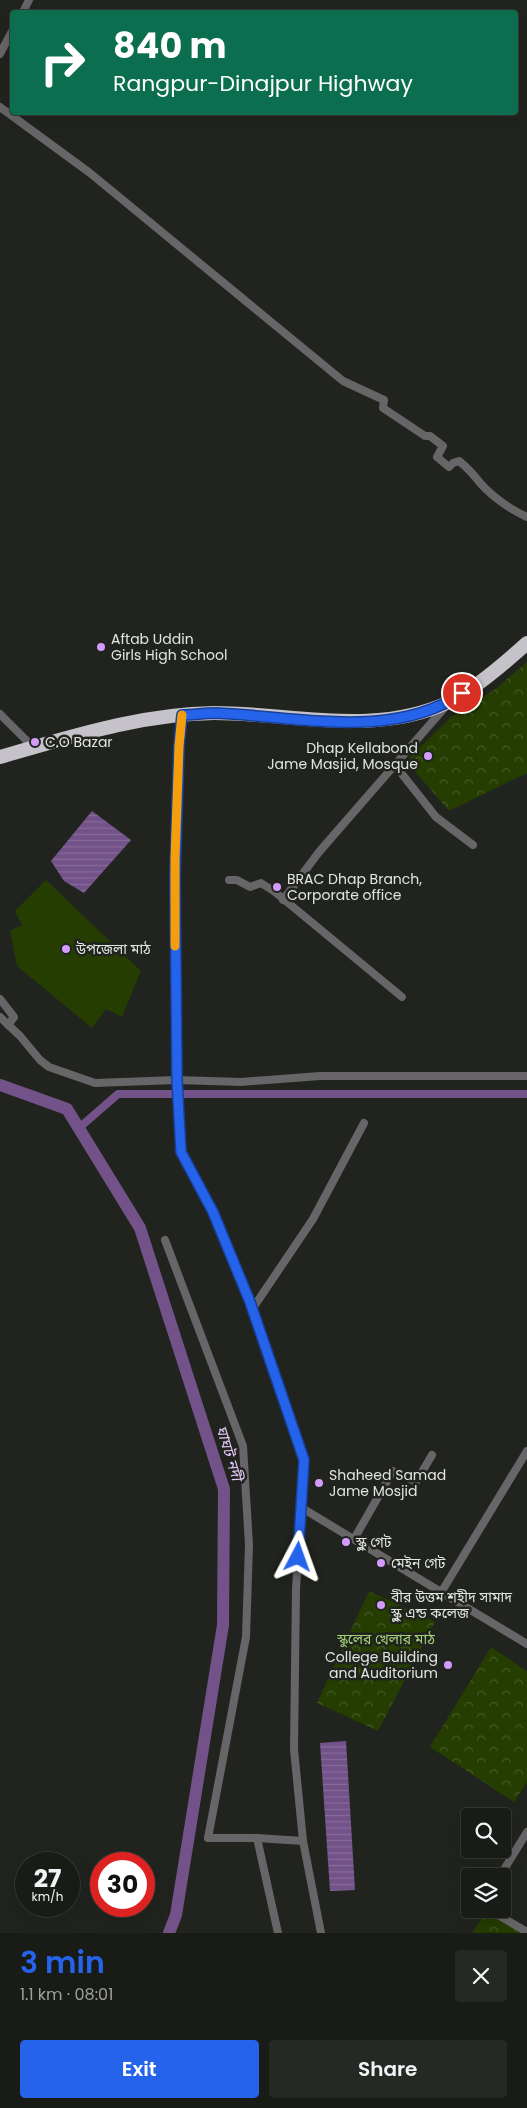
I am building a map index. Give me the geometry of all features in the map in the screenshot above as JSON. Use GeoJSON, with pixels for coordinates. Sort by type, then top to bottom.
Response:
{"type":"FeatureCollection","features":[{"type":"Feature","properties":{"kind":"highway"},"geometry":{"type":"LineString","coordinates":[[0,757],[131,721],[182,715],[214,713],[340,721],[391,720],[423,713],[451,701],[486,677],[527,643]]}},
{"type":"Feature","properties":{"kind":"street"},"geometry":{"type":"LineString","coordinates":[[0,54],[10,35]]}},
{"type":"Feature","properties":{"kind":"street"},"geometry":{"type":"LineString","coordinates":[[11,115],[90,173],[343,381],[384,400],[383,408],[443,446],[437,457],[450,467],[453,462],[459,460],[470,469],[482,486],[516,512],[527,517]]}},
{"type":"Feature","properties":{"kind":"street"},"geometry":{"type":"LineString","coordinates":[[283,900],[319,852],[451,701]]}},
{"type":"Feature","properties":{"kind":"street"},"geometry":{"type":"LineString","coordinates":[[0,714],[33,748]]}},
{"type":"Feature","properties":{"kind":"street"},"geometry":{"type":"LineString","coordinates":[[182,715],[179,746],[175,877],[177,1082],[181,1152],[213,1212],[253,1308],[304,1460],[296,1589],[294,1749],[303,1841],[321,1933]]}},
{"type":"Feature","properties":{"kind":"street"},"geometry":{"type":"LineString","coordinates":[[394,764],[436,817],[473,845]]}},
{"type":"Feature","properties":{"kind":"street"},"geometry":{"type":"LineString","coordinates":[[229,880],[237,880],[250,887],[261,883],[402,997]]}},
{"type":"Feature","properties":{"kind":"street"},"geometry":{"type":"LineString","coordinates":[[0,999],[14,1017],[8,1025]]}},
{"type":"Feature","properties":{"kind":"street"},"geometry":{"type":"LineString","coordinates":[[0,1017],[20,1036],[40,1060],[49,1067],[95,1083],[241,1082],[320,1076],[527,1076]]}},
{"type":"Feature","properties":{"kind":"street"},"geometry":{"type":"LineString","coordinates":[[253,1308],[313,1219],[364,1123]]}},
{"type":"Feature","properties":{"kind":"street"},"geometry":{"type":"LineString","coordinates":[[165,1240],[243,1446],[249,1545],[246,1637],[208,1838],[257,1838],[303,1841]]}},
{"type":"Feature","properties":{"kind":"street"},"geometry":{"type":"LineString","coordinates":[[442,1591],[527,1451]]}},
{"type":"Feature","properties":{"kind":"street"},"geometry":{"type":"LineString","coordinates":[[354,1539],[393,1471],[416,1482],[432,1455]]}},
{"type":"Feature","properties":{"kind":"street"},"geometry":{"type":"LineString","coordinates":[[302,1508],[527,1644]]}},
{"type":"Feature","properties":{"kind":"street"},"geometry":{"type":"LineString","coordinates":[[505,1868],[527,1832]]}},
{"type":"Feature","properties":{"kind":"street"},"geometry":{"type":"LineString","coordinates":[[257,1838],[278,1933]]}},
{"type":"Feature","properties":{"kind":"street"},"geometry":{"type":"LineString","coordinates":[[503,1918],[527,1932]]}},
{"type":"Feature","properties":{"kind":"green space"},"geometry":{"type":"Polygon","coordinates":[[[527,662],[527,773],[449,811],[406,761],[451,717],[494,690],[527,662]]]}},
{"type":"Feature","properties":{"kind":"green space","name":"উপজেলা মাঠ"},"geometry":{"type":"Polygon","coordinates":[[[46,880],[141,971],[122,1017],[106,1009],[92,1028],[17,966],[10,931],[22,925],[15,911],[46,880]]]}},
{"type":"Feature","properties":{"kind":"green space","name":"স্কুলের খেলার মাঠ"},"geometry":{"type":"Polygon","coordinates":[[[369,1591],[435,1622],[378,1731],[317,1703],[369,1591]]]}},
{"type":"Feature","properties":{"kind":"green space"},"geometry":{"type":"Polygon","coordinates":[[[491,1647],[527,1671],[527,1782],[514,1802],[430,1747],[491,1647]]]}},
{"type":"Feature","properties":{"kind":"green space"},"geometry":{"type":"Polygon","coordinates":[[[482,1918],[497,1918],[523,1933],[472,1933],[482,1918]]]}},
{"type":"Feature","properties":{"kind":"shaded area"},"geometry":{"type":"Polygon","coordinates":[[[92,811],[131,840],[84,893],[64,881],[51,861],[92,811]]]}},
{"type":"Feature","properties":{"kind":"shaded area"},"geometry":{"type":"Polygon","coordinates":[[[346,1741],[355,1890],[330,1891],[320,1743],[346,1741]]]}},
{"type":"Feature","properties":{"kind":"waterway","name":"ঘাঘট নদী"},"geometry":{"type":"LineString","coordinates":[[0,1085],[67,1109],[140,1228],[224,1489],[223,1625],[176,1915],[169,1933]]}},
{"type":"Feature","properties":{"kind":"waterway"},"geometry":{"type":"LineString","coordinates":[[79,1128],[118,1094],[527,1094]]}},
{"type":"Feature","properties":{"kind":"slow traffic"},"geometry":{"type":"LineString","coordinates":[[175,946],[175,858],[182,715]]}},
{"type":"Feature","properties":{"kind":"place","name":"Aftab Uddin Girls High School"},"geometry":{"type":"Point","coordinates":[101,647]}},
{"type":"Feature","properties":{"kind":"place","name":"C.O Bazar"},"geometry":{"type":"Point","coordinates":[35,742]}},
{"type":"Feature","properties":{"kind":"place","name":"Dhap Kellabond Jame Masjid, Mosque"},"geometry":{"type":"Point","coordinates":[428,756]}},
{"type":"Feature","properties":{"kind":"place","name":"BRAC Dhap Branch, Corporate office"},"geometry":{"type":"Point","coordinates":[277,887]}},
{"type":"Feature","properties":{"kind":"place","name":"উপজেলা মাঠ"},"geometry":{"type":"Point","coordinates":[66,949]}},
{"type":"Feature","properties":{"kind":"place","name":"Shaheed Samad Jame Mosjid"},"geometry":{"type":"Point","coordinates":[319,1483]}},
{"type":"Feature","properties":{"kind":"place","name":"স্কুল গেট"},"geometry":{"type":"Point","coordinates":[346,1542]}},
{"type":"Feature","properties":{"kind":"place","name":"মেইন গেট"},"geometry":{"type":"Point","coordinates":[381,1563]}},
{"type":"Feature","properties":{"kind":"place","name":"বীর উত্তম শহীদ সামাদ স্কুল এন্ড কলেজ"},"geometry":{"type":"Point","coordinates":[381,1605]}},
{"type":"Feature","properties":{"kind":"place","name":"College Building and Auditorium"},"geometry":{"type":"Point","coordinates":[448,1665]}},
{"type":"Feature","properties":{"kind":"route"},"geometry":{"type":"LineString","coordinates":[[298,1557],[304,1460],[250,1302],[213,1212],[181,1152],[177,1080],[175,877],[179,746],[182,715],[214,713],[340,721],[391,720],[423,713],[451,701],[462,693]]}}]}
